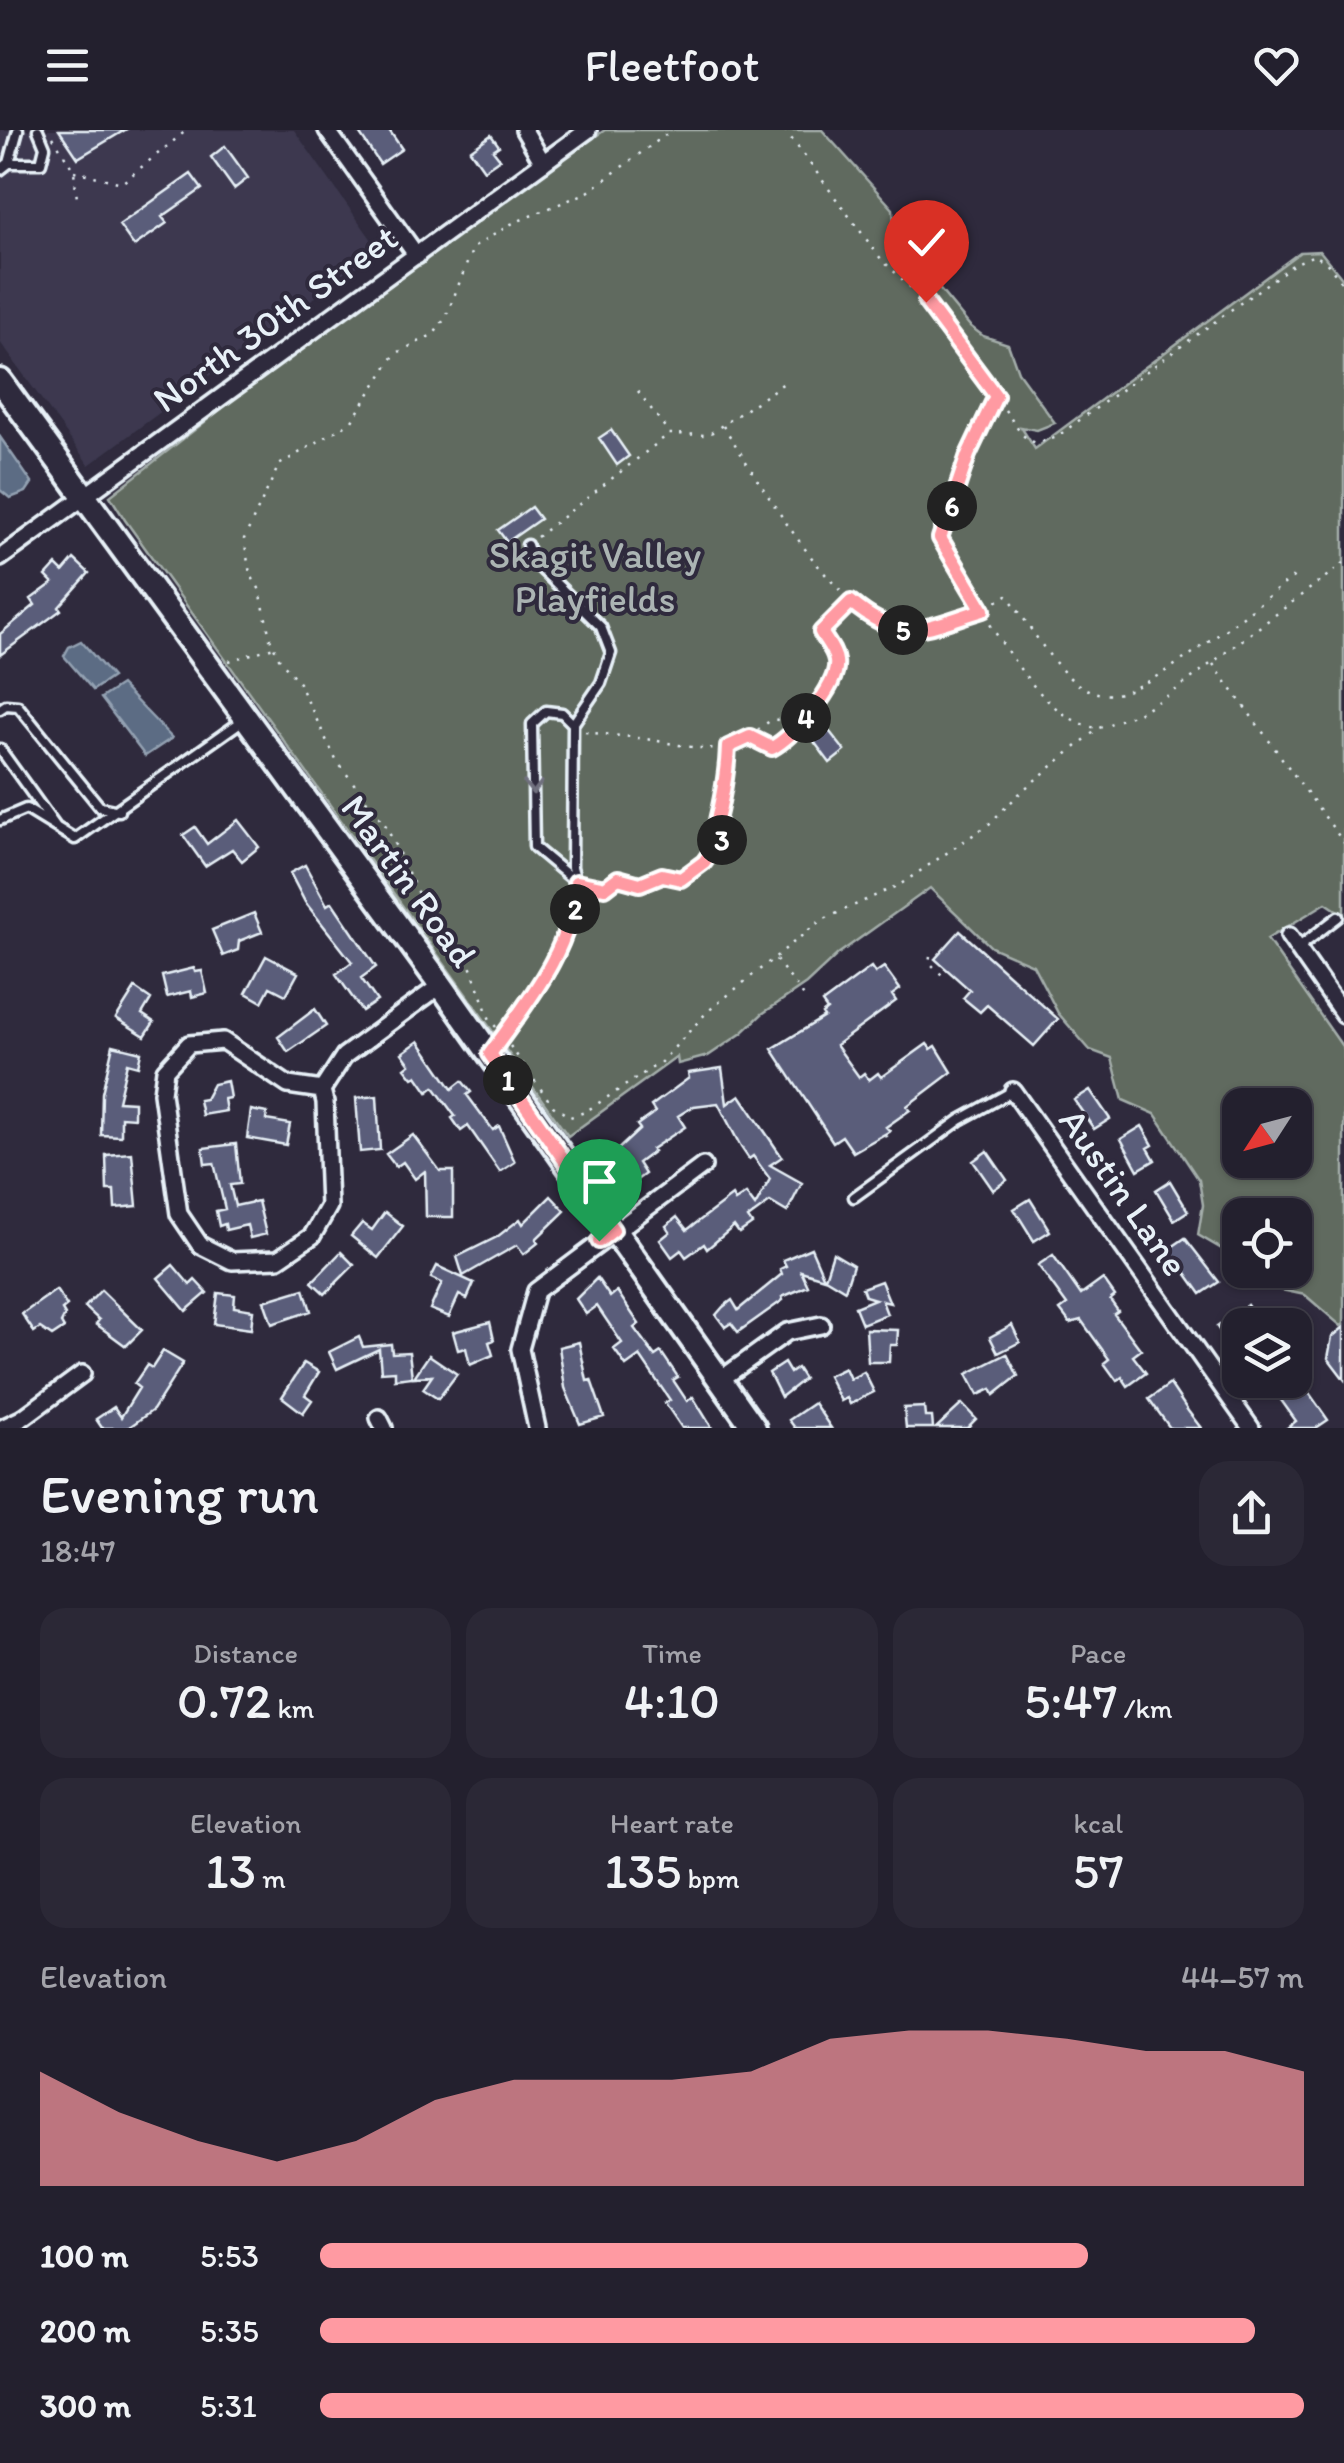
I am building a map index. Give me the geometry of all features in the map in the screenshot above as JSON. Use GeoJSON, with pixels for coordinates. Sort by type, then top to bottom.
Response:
{"type":"FeatureCollection","features":[{"type":"Feature","properties":{"kind":"street"},"geometry":{"type":"LineString","coordinates":[[326,130],[416,256]]}},
{"type":"Feature","properties":{"kind":"street"},"geometry":{"type":"LineString","coordinates":[[524,130],[542,163]]}},
{"type":"Feature","properties":{"kind":"street","name":"North 30th Street"},"geometry":{"type":"LineString","coordinates":[[0,558],[588,130]]}},
{"type":"Feature","properties":{"kind":"street","name":"Martin Road"},"geometry":{"type":"LineString","coordinates":[[0,381],[442,984],[754,1428]]}},
{"type":"Feature","properties":{"kind":"street"},"geometry":{"type":"LineString","coordinates":[[1293,942],[1344,1014]]}},
{"type":"Feature","properties":{"kind":"street"},"geometry":{"type":"LineString","coordinates":[[322,1090],[288,1085],[223,1041],[189,1044],[166,1070],[162,1093],[179,1214],[200,1245],[232,1261],[278,1259],[312,1236],[329,1206],[322,1090],[344,1056],[442,984]]}},
{"type":"Feature","properties":{"kind":"street","name":"Austin Lane"},"geometry":{"type":"LineString","coordinates":[[1013,1091],[1251,1428]]}},
{"type":"Feature","properties":{"kind":"street"},"geometry":{"type":"LineString","coordinates":[[537,1428],[531,1415],[520,1350],[536,1291],[703,1166]]}},
{"type":"Feature","properties":{"kind":"street"},"geometry":{"type":"LineString","coordinates":[[720,1380],[787,1332],[820,1325]]}},
{"type":"Feature","properties":{"kind":"street"},"geometry":{"type":"LineString","coordinates":[[2,1428],[20,1420],[82,1374]]}},
{"type":"Feature","properties":{"kind":"lane"},"geometry":{"type":"LineString","coordinates":[[0,170],[9,163],[18,130]]}},
{"type":"Feature","properties":{"kind":"lane"},"geometry":{"type":"LineString","coordinates":[[9,163],[41,163],[45,147],[38,130]]}},
{"type":"Feature","properties":{"kind":"lane"},"geometry":{"type":"LineString","coordinates":[[490,1054],[546,976],[574,912],[573,728],[601,683],[611,653],[601,627],[532,560],[527,545]]}},
{"type":"Feature","properties":{"kind":"lane"},"geometry":{"type":"LineString","coordinates":[[0,709],[6,704],[18,706],[100,806],[118,811]]}},
{"type":"Feature","properties":{"kind":"lane"},"geometry":{"type":"LineString","coordinates":[[573,728],[562,713],[546,711],[532,724],[534,847],[576,882]]}},
{"type":"Feature","properties":{"kind":"lane"},"geometry":{"type":"LineString","coordinates":[[0,820],[26,810],[75,840],[246,718]]}},
{"type":"Feature","properties":{"kind":"lane"},"geometry":{"type":"LineString","coordinates":[[0,750],[60,831]]}},
{"type":"Feature","properties":{"kind":"lane"},"geometry":{"type":"LineString","coordinates":[[1293,942],[1338,917]]}},
{"type":"Feature","properties":{"kind":"lane"},"geometry":{"type":"LineString","coordinates":[[854,1197],[960,1120],[1013,1091]]}},
{"type":"Feature","properties":{"kind":"path"},"geometry":{"type":"LineString","coordinates":[[49,130],[74,171],[78,199]]}},
{"type":"Feature","properties":{"kind":"path"},"geometry":{"type":"LineString","coordinates":[[74,171],[122,183],[186,130]]}},
{"type":"Feature","properties":{"kind":"path"},"geometry":{"type":"LineString","coordinates":[[785,130],[882,259],[948,328],[1022,435],[1035,443],[1055,438],[1294,264],[1314,255],[1326,262],[1344,286]]}},
{"type":"Feature","properties":{"kind":"path"},"geometry":{"type":"LineString","coordinates":[[527,545],[670,434],[708,435],[784,383]]}},
{"type":"Feature","properties":{"kind":"path"},"geometry":{"type":"LineString","coordinates":[[638,391],[670,434]]}},
{"type":"Feature","properties":{"kind":"path"},"geometry":{"type":"LineString","coordinates":[[996,396],[968,455],[940,538],[983,610],[1046,699],[1082,726],[1100,728],[1138,714],[1344,563]]}},
{"type":"Feature","properties":{"kind":"path"},"geometry":{"type":"LineString","coordinates":[[724,426],[824,572],[851,602],[889,627],[914,632],[983,610],[1007,596],[1068,676],[1096,693],[1132,689],[1208,642],[1296,576]]}},
{"type":"Feature","properties":{"kind":"path"},"geometry":{"type":"LineString","coordinates":[[750,737],[772,748],[786,741],[816,708],[836,660],[821,632],[851,602]]}},
{"type":"Feature","properties":{"kind":"path"},"geometry":{"type":"LineString","coordinates":[[226,662],[276,646]]}},
{"type":"Feature","properties":{"kind":"path"},"geometry":{"type":"LineString","coordinates":[[1212,663],[1344,843]]}},
{"type":"Feature","properties":{"kind":"path"},"geometry":{"type":"LineString","coordinates":[[573,728],[697,750],[728,747],[750,737],[772,718],[790,722],[792,732]]}},
{"type":"Feature","properties":{"kind":"path"},"geometry":{"type":"LineString","coordinates":[[576,882],[605,888],[618,878],[640,884],[662,875],[681,879],[718,848],[723,838],[716,836],[724,803],[722,782],[728,747]]}},
{"type":"Feature","properties":{"kind":"path"},"geometry":{"type":"LineString","coordinates":[[930,956],[929,962],[942,974]]}},
{"type":"Feature","properties":{"kind":"path"},"geometry":{"type":"LineString","coordinates":[[775,959],[804,996]]}},
{"type":"Feature","properties":{"kind":"path"},"geometry":{"type":"LineString","coordinates":[[885,1135],[892,1143]]}},
{"type":"Feature","properties":{"kind":"shaded area"},"geometry":{"type":"Polygon","coordinates":[[[0,130],[294,130],[379,250],[89,465],[0,342],[0,130]]]}},
{"type":"Feature","properties":{"kind":"green space","name":"Skagit Valley Playfields"},"geometry":{"type":"Polygon","coordinates":[[[605,130],[822,130],[893,209],[894,226],[913,244],[923,269],[970,326],[983,336],[1008,344],[1018,372],[1055,423],[1037,430],[1021,427],[1035,449],[1300,252],[1320,251],[1344,281],[1344,915],[1326,903],[1267,939],[1344,1049],[1344,1324],[1341,1326],[1305,1295],[1275,1288],[1312,1288],[1312,1198],[1222,1198],[1222,1249],[1198,1235],[1203,1205],[1199,1180],[1155,1114],[1123,1100],[1112,1058],[1090,1050],[1058,1013],[1033,965],[991,947],[930,888],[838,954],[742,1033],[708,1056],[678,1064],[677,1057],[568,1136],[110,496],[417,256],[605,130]]]}},
{"type":"Feature","properties":{"kind":"water"},"geometry":{"type":"Polygon","coordinates":[[[0,437],[32,483],[26,492],[10,498],[0,490],[0,437]]]}},
{"type":"Feature","properties":{"kind":"water"},"geometry":{"type":"Polygon","coordinates":[[[81,641],[112,677],[93,690],[64,656],[69,647],[81,641]]]}},
{"type":"Feature","properties":{"kind":"water"},"geometry":{"type":"Polygon","coordinates":[[[121,685],[172,738],[145,756],[101,698],[121,685]]]}},
{"type":"Feature","properties":{"kind":"building"},"geometry":{"type":"Polygon","coordinates":[[[59,130],[125,130],[78,158],[59,130]]]}},
{"type":"Feature","properties":{"kind":"building"},"geometry":{"type":"Polygon","coordinates":[[[357,130],[389,130],[402,149],[380,164],[357,130]]]}},
{"type":"Feature","properties":{"kind":"building"},"geometry":{"type":"Polygon","coordinates":[[[491,135],[499,146],[493,150],[500,159],[484,170],[470,150],[491,135]]]}},
{"type":"Feature","properties":{"kind":"building"},"geometry":{"type":"Polygon","coordinates":[[[225,146],[248,178],[234,189],[211,157],[225,146]]]}},
{"type":"Feature","properties":{"kind":"building"},"geometry":{"type":"Polygon","coordinates":[[[191,174],[202,189],[162,217],[167,223],[134,246],[119,225],[191,174]]]}},
{"type":"Feature","properties":{"kind":"building"},"geometry":{"type":"Polygon","coordinates":[[[611,430],[629,456],[617,465],[599,438],[611,430]]]}},
{"type":"Feature","properties":{"kind":"building"},"geometry":{"type":"Polygon","coordinates":[[[531,507],[540,519],[507,542],[498,530],[531,507]]]}},
{"type":"Feature","properties":{"kind":"building"},"geometry":{"type":"Polygon","coordinates":[[[74,559],[89,573],[59,607],[61,610],[0,655],[0,634],[35,605],[31,599],[53,583],[46,576],[56,565],[63,572],[74,559]]]}},
{"type":"Feature","properties":{"kind":"building"},"geometry":{"type":"Polygon","coordinates":[[[826,727],[845,751],[830,763],[812,739],[826,727]]]}},
{"type":"Feature","properties":{"kind":"building"},"geometry":{"type":"Polygon","coordinates":[[[238,820],[259,847],[242,861],[232,849],[205,866],[183,835],[195,827],[207,844],[238,820]]]}},
{"type":"Feature","properties":{"kind":"building"},"geometry":{"type":"Polygon","coordinates":[[[305,865],[327,905],[332,902],[376,967],[361,978],[377,1001],[362,1011],[336,974],[352,962],[305,902],[290,873],[305,865]]]}},
{"type":"Feature","properties":{"kind":"building"},"geometry":{"type":"Polygon","coordinates":[[[254,913],[262,932],[239,941],[238,950],[223,956],[212,930],[254,913]]]}},
{"type":"Feature","properties":{"kind":"building"},"geometry":{"type":"Polygon","coordinates":[[[960,931],[1058,1019],[1034,1046],[987,1005],[980,1012],[963,998],[970,990],[935,959],[960,931]]]}},
{"type":"Feature","properties":{"kind":"building"},"geometry":{"type":"Polygon","coordinates":[[[266,956],[298,973],[286,995],[270,987],[262,1002],[246,993],[266,956]]]}},
{"type":"Feature","properties":{"kind":"building"},"geometry":{"type":"Polygon","coordinates":[[[871,967],[875,973],[884,967],[900,989],[892,995],[896,1001],[836,1045],[859,1077],[864,1073],[869,1080],[878,1073],[881,1077],[927,1044],[931,1049],[936,1046],[952,1072],[907,1106],[910,1110],[886,1127],[890,1131],[853,1152],[842,1136],[833,1142],[772,1049],[824,1017],[822,1014],[827,1010],[822,1003],[871,967]]]}},
{"type":"Feature","properties":{"kind":"building"},"geometry":{"type":"Polygon","coordinates":[[[194,968],[195,972],[202,971],[207,993],[192,997],[191,991],[167,997],[162,976],[194,968]]]}},
{"type":"Feature","properties":{"kind":"building"},"geometry":{"type":"Polygon","coordinates":[[[135,988],[151,999],[142,1014],[154,1022],[145,1036],[116,1018],[135,988]]]}},
{"type":"Feature","properties":{"kind":"building"},"geometry":{"type":"Polygon","coordinates":[[[315,1009],[326,1026],[288,1052],[278,1037],[315,1009]]]}},
{"type":"Feature","properties":{"kind":"building"},"geometry":{"type":"Polygon","coordinates":[[[419,1041],[452,1089],[462,1081],[471,1092],[467,1095],[493,1130],[499,1126],[515,1162],[500,1172],[468,1126],[461,1131],[434,1087],[428,1092],[417,1076],[413,1078],[405,1068],[410,1064],[402,1053],[419,1041]]]}},
{"type":"Feature","properties":{"kind":"building"},"geometry":{"type":"Polygon","coordinates":[[[113,1045],[141,1052],[138,1066],[127,1063],[118,1101],[134,1102],[134,1118],[121,1117],[121,1136],[101,1135],[102,1093],[113,1045]]]}},
{"type":"Feature","properties":{"kind":"building"},"geometry":{"type":"Polygon","coordinates":[[[722,1068],[727,1104],[740,1095],[782,1157],[770,1165],[802,1183],[787,1212],[770,1202],[748,1218],[752,1224],[739,1233],[734,1226],[707,1249],[704,1244],[686,1257],[681,1250],[672,1257],[660,1240],[670,1232],[666,1226],[677,1217],[687,1230],[732,1196],[735,1201],[746,1194],[755,1206],[770,1179],[753,1156],[749,1159],[718,1103],[694,1106],[678,1116],[685,1127],[638,1163],[645,1174],[634,1182],[629,1175],[618,1182],[608,1167],[617,1160],[613,1154],[640,1129],[637,1125],[655,1112],[651,1106],[689,1078],[688,1073],[722,1068]]]}},
{"type":"Feature","properties":{"kind":"building"},"geometry":{"type":"Polygon","coordinates":[[[227,1081],[230,1098],[224,1099],[226,1111],[202,1115],[199,1100],[205,1099],[213,1084],[227,1081]]]}},
{"type":"Feature","properties":{"kind":"building"},"geometry":{"type":"Polygon","coordinates":[[[1090,1090],[1110,1119],[1094,1129],[1074,1100],[1090,1090]]]}},
{"type":"Feature","properties":{"kind":"building"},"geometry":{"type":"Polygon","coordinates":[[[377,1096],[380,1150],[360,1152],[356,1098],[377,1096]]]}},
{"type":"Feature","properties":{"kind":"building"},"geometry":{"type":"Polygon","coordinates":[[[251,1110],[267,1113],[266,1120],[290,1124],[286,1145],[247,1138],[251,1110]]]}},
{"type":"Feature","properties":{"kind":"building"},"geometry":{"type":"Polygon","coordinates":[[[1142,1126],[1153,1145],[1148,1148],[1155,1160],[1138,1170],[1121,1139],[1142,1126]]]}},
{"type":"Feature","properties":{"kind":"building"},"geometry":{"type":"Polygon","coordinates":[[[413,1135],[440,1171],[453,1171],[453,1217],[426,1217],[425,1171],[415,1179],[403,1162],[396,1167],[386,1154],[413,1135]]]}},
{"type":"Feature","properties":{"kind":"building"},"geometry":{"type":"Polygon","coordinates":[[[236,1144],[240,1184],[230,1185],[235,1206],[258,1201],[266,1234],[250,1238],[247,1225],[226,1230],[225,1224],[219,1226],[216,1211],[225,1209],[214,1163],[205,1164],[203,1148],[236,1144]]]}},
{"type":"Feature","properties":{"kind":"building"},"geometry":{"type":"Polygon","coordinates":[[[987,1151],[1007,1180],[993,1190],[973,1161],[987,1151]]]}},
{"type":"Feature","properties":{"kind":"building"},"geometry":{"type":"Polygon","coordinates":[[[132,1153],[137,1206],[115,1208],[114,1190],[107,1190],[106,1155],[132,1153]]]}},
{"type":"Feature","properties":{"kind":"building"},"geometry":{"type":"Polygon","coordinates":[[[1170,1181],[1188,1211],[1174,1220],[1156,1190],[1170,1181]]]}},
{"type":"Feature","properties":{"kind":"building"},"geometry":{"type":"Polygon","coordinates":[[[551,1196],[565,1211],[536,1239],[538,1243],[524,1254],[517,1245],[463,1276],[457,1257],[497,1237],[520,1219],[523,1224],[551,1196]]]}},
{"type":"Feature","properties":{"kind":"building"},"geometry":{"type":"Polygon","coordinates":[[[1030,1199],[1050,1231],[1034,1241],[1014,1209],[1030,1199]]]}},
{"type":"Feature","properties":{"kind":"building"},"geometry":{"type":"Polygon","coordinates":[[[385,1212],[403,1226],[378,1258],[351,1236],[362,1223],[372,1230],[385,1212]]]}},
{"type":"Feature","properties":{"kind":"building"},"geometry":{"type":"Polygon","coordinates":[[[1185,1238],[1219,1282],[1201,1294],[1169,1249],[1185,1238]]]}},
{"type":"Feature","properties":{"kind":"building"},"geometry":{"type":"Polygon","coordinates":[[[811,1248],[824,1278],[801,1271],[808,1286],[782,1297],[738,1332],[731,1323],[725,1327],[716,1315],[723,1307],[732,1300],[738,1310],[782,1274],[780,1269],[786,1266],[783,1260],[811,1248]]]}},
{"type":"Feature","properties":{"kind":"building"},"geometry":{"type":"Polygon","coordinates":[[[341,1252],[354,1265],[325,1294],[312,1282],[341,1252]]]}},
{"type":"Feature","properties":{"kind":"building"},"geometry":{"type":"Polygon","coordinates":[[[833,1253],[853,1265],[845,1290],[825,1278],[833,1253]]]}},
{"type":"Feature","properties":{"kind":"building"},"geometry":{"type":"Polygon","coordinates":[[[1053,1255],[1081,1295],[1103,1279],[1115,1296],[1110,1300],[1118,1311],[1114,1314],[1141,1350],[1133,1356],[1146,1373],[1128,1386],[1122,1377],[1117,1381],[1104,1363],[1109,1359],[1081,1320],[1070,1323],[1060,1310],[1067,1305],[1038,1265],[1053,1255]]]}},
{"type":"Feature","properties":{"kind":"building"},"geometry":{"type":"Polygon","coordinates":[[[173,1265],[190,1285],[195,1280],[207,1293],[186,1311],[158,1278],[173,1265]]]}},
{"type":"Feature","properties":{"kind":"building"},"geometry":{"type":"Polygon","coordinates":[[[437,1266],[474,1283],[467,1299],[459,1295],[449,1317],[430,1309],[442,1283],[431,1278],[437,1266]]]}},
{"type":"Feature","properties":{"kind":"building"},"geometry":{"type":"Polygon","coordinates":[[[597,1278],[610,1297],[617,1291],[639,1324],[634,1328],[655,1356],[661,1352],[678,1377],[673,1380],[687,1401],[693,1397],[712,1428],[682,1428],[665,1403],[670,1400],[640,1356],[626,1366],[614,1349],[622,1343],[597,1306],[586,1314],[576,1299],[597,1278]]]}},
{"type":"Feature","properties":{"kind":"building"},"geometry":{"type":"Polygon","coordinates":[[[881,1281],[890,1303],[882,1301],[887,1314],[862,1324],[855,1307],[875,1299],[865,1296],[862,1288],[881,1281]]]}},
{"type":"Feature","properties":{"kind":"building"},"geometry":{"type":"Polygon","coordinates":[[[304,1289],[311,1311],[272,1324],[264,1301],[304,1289]]]}},
{"type":"Feature","properties":{"kind":"building"},"geometry":{"type":"Polygon","coordinates":[[[56,1290],[67,1306],[62,1310],[64,1328],[52,1336],[40,1328],[34,1332],[22,1314],[56,1290]]]}},
{"type":"Feature","properties":{"kind":"building"},"geometry":{"type":"Polygon","coordinates":[[[101,1290],[142,1330],[126,1346],[96,1324],[99,1320],[85,1307],[101,1290]]]}},
{"type":"Feature","properties":{"kind":"building"},"geometry":{"type":"Polygon","coordinates":[[[218,1293],[235,1295],[234,1307],[253,1310],[251,1329],[214,1324],[218,1293]]]}},
{"type":"Feature","properties":{"kind":"building"},"geometry":{"type":"Polygon","coordinates":[[[490,1322],[493,1355],[470,1365],[466,1348],[458,1350],[453,1332],[490,1322]]]}},
{"type":"Feature","properties":{"kind":"building"},"geometry":{"type":"Polygon","coordinates":[[[1012,1325],[1020,1342],[998,1353],[990,1337],[1012,1325]]]}},
{"type":"Feature","properties":{"kind":"building"},"geometry":{"type":"Polygon","coordinates":[[[1344,1327],[1344,1379],[1328,1358],[1332,1337],[1344,1327]]]}},
{"type":"Feature","properties":{"kind":"building"},"geometry":{"type":"Polygon","coordinates":[[[866,1329],[898,1330],[897,1345],[890,1345],[889,1362],[868,1362],[866,1329]]]}},
{"type":"Feature","properties":{"kind":"building"},"geometry":{"type":"Polygon","coordinates":[[[359,1337],[363,1347],[391,1344],[392,1353],[409,1352],[412,1377],[395,1379],[395,1371],[381,1372],[379,1349],[337,1369],[329,1352],[359,1337]]]}},
{"type":"Feature","properties":{"kind":"building"},"geometry":{"type":"Polygon","coordinates":[[[579,1342],[587,1381],[591,1380],[604,1417],[580,1424],[565,1388],[559,1347],[579,1342]]]}},
{"type":"Feature","properties":{"kind":"building"},"geometry":{"type":"Polygon","coordinates":[[[163,1351],[183,1363],[153,1410],[128,1428],[102,1428],[96,1419],[114,1407],[121,1417],[139,1388],[134,1384],[163,1351]]]}},
{"type":"Feature","properties":{"kind":"building"},"geometry":{"type":"Polygon","coordinates":[[[1007,1354],[1018,1376],[994,1395],[991,1389],[978,1395],[967,1374],[1007,1354]]]}},
{"type":"Feature","properties":{"kind":"building"},"geometry":{"type":"Polygon","coordinates":[[[429,1355],[457,1374],[438,1399],[423,1389],[432,1376],[414,1377],[429,1355]]]}},
{"type":"Feature","properties":{"kind":"building"},"geometry":{"type":"Polygon","coordinates":[[[304,1363],[319,1372],[305,1395],[312,1400],[303,1413],[282,1397],[304,1363]]]}},
{"type":"Feature","properties":{"kind":"building"},"geometry":{"type":"Polygon","coordinates":[[[784,1363],[790,1373],[797,1368],[804,1379],[781,1397],[769,1373],[784,1363]]]}},
{"type":"Feature","properties":{"kind":"building"},"geometry":{"type":"Polygon","coordinates":[[[845,1368],[850,1379],[864,1372],[874,1392],[850,1404],[847,1398],[841,1401],[828,1376],[845,1368]]]}},
{"type":"Feature","properties":{"kind":"building"},"geometry":{"type":"Polygon","coordinates":[[[1170,1384],[1201,1428],[1170,1428],[1149,1399],[1170,1384]]]}},
{"type":"Feature","properties":{"kind":"building"},"geometry":{"type":"Polygon","coordinates":[[[1312,1397],[1328,1420],[1316,1428],[1287,1428],[1296,1421],[1280,1398],[1312,1397]]]}},
{"type":"Feature","properties":{"kind":"building"},"geometry":{"type":"Polygon","coordinates":[[[814,1403],[831,1428],[795,1428],[789,1420],[814,1403]]]}},
{"type":"Feature","properties":{"kind":"building"},"geometry":{"type":"Polygon","coordinates":[[[962,1404],[976,1419],[967,1428],[936,1428],[962,1404]]]}},
{"type":"Feature","properties":{"kind":"building"},"geometry":{"type":"Polygon","coordinates":[[[924,1407],[925,1417],[932,1417],[933,1428],[906,1428],[904,1408],[924,1407]]]}},
{"type":"Feature","properties":{"kind":"route"},"geometry":{"type":"LineString","coordinates":[[599,1241],[613,1230],[490,1054],[546,976],[574,912],[576,882],[605,888],[613,879],[624,877],[640,884],[662,875],[681,879],[718,848],[723,836],[714,833],[724,803],[722,782],[728,747],[750,737],[772,748],[786,741],[816,708],[836,660],[821,632],[851,602],[868,617],[914,632],[983,610],[940,538],[968,455],[996,396],[926,302]]}}]}
